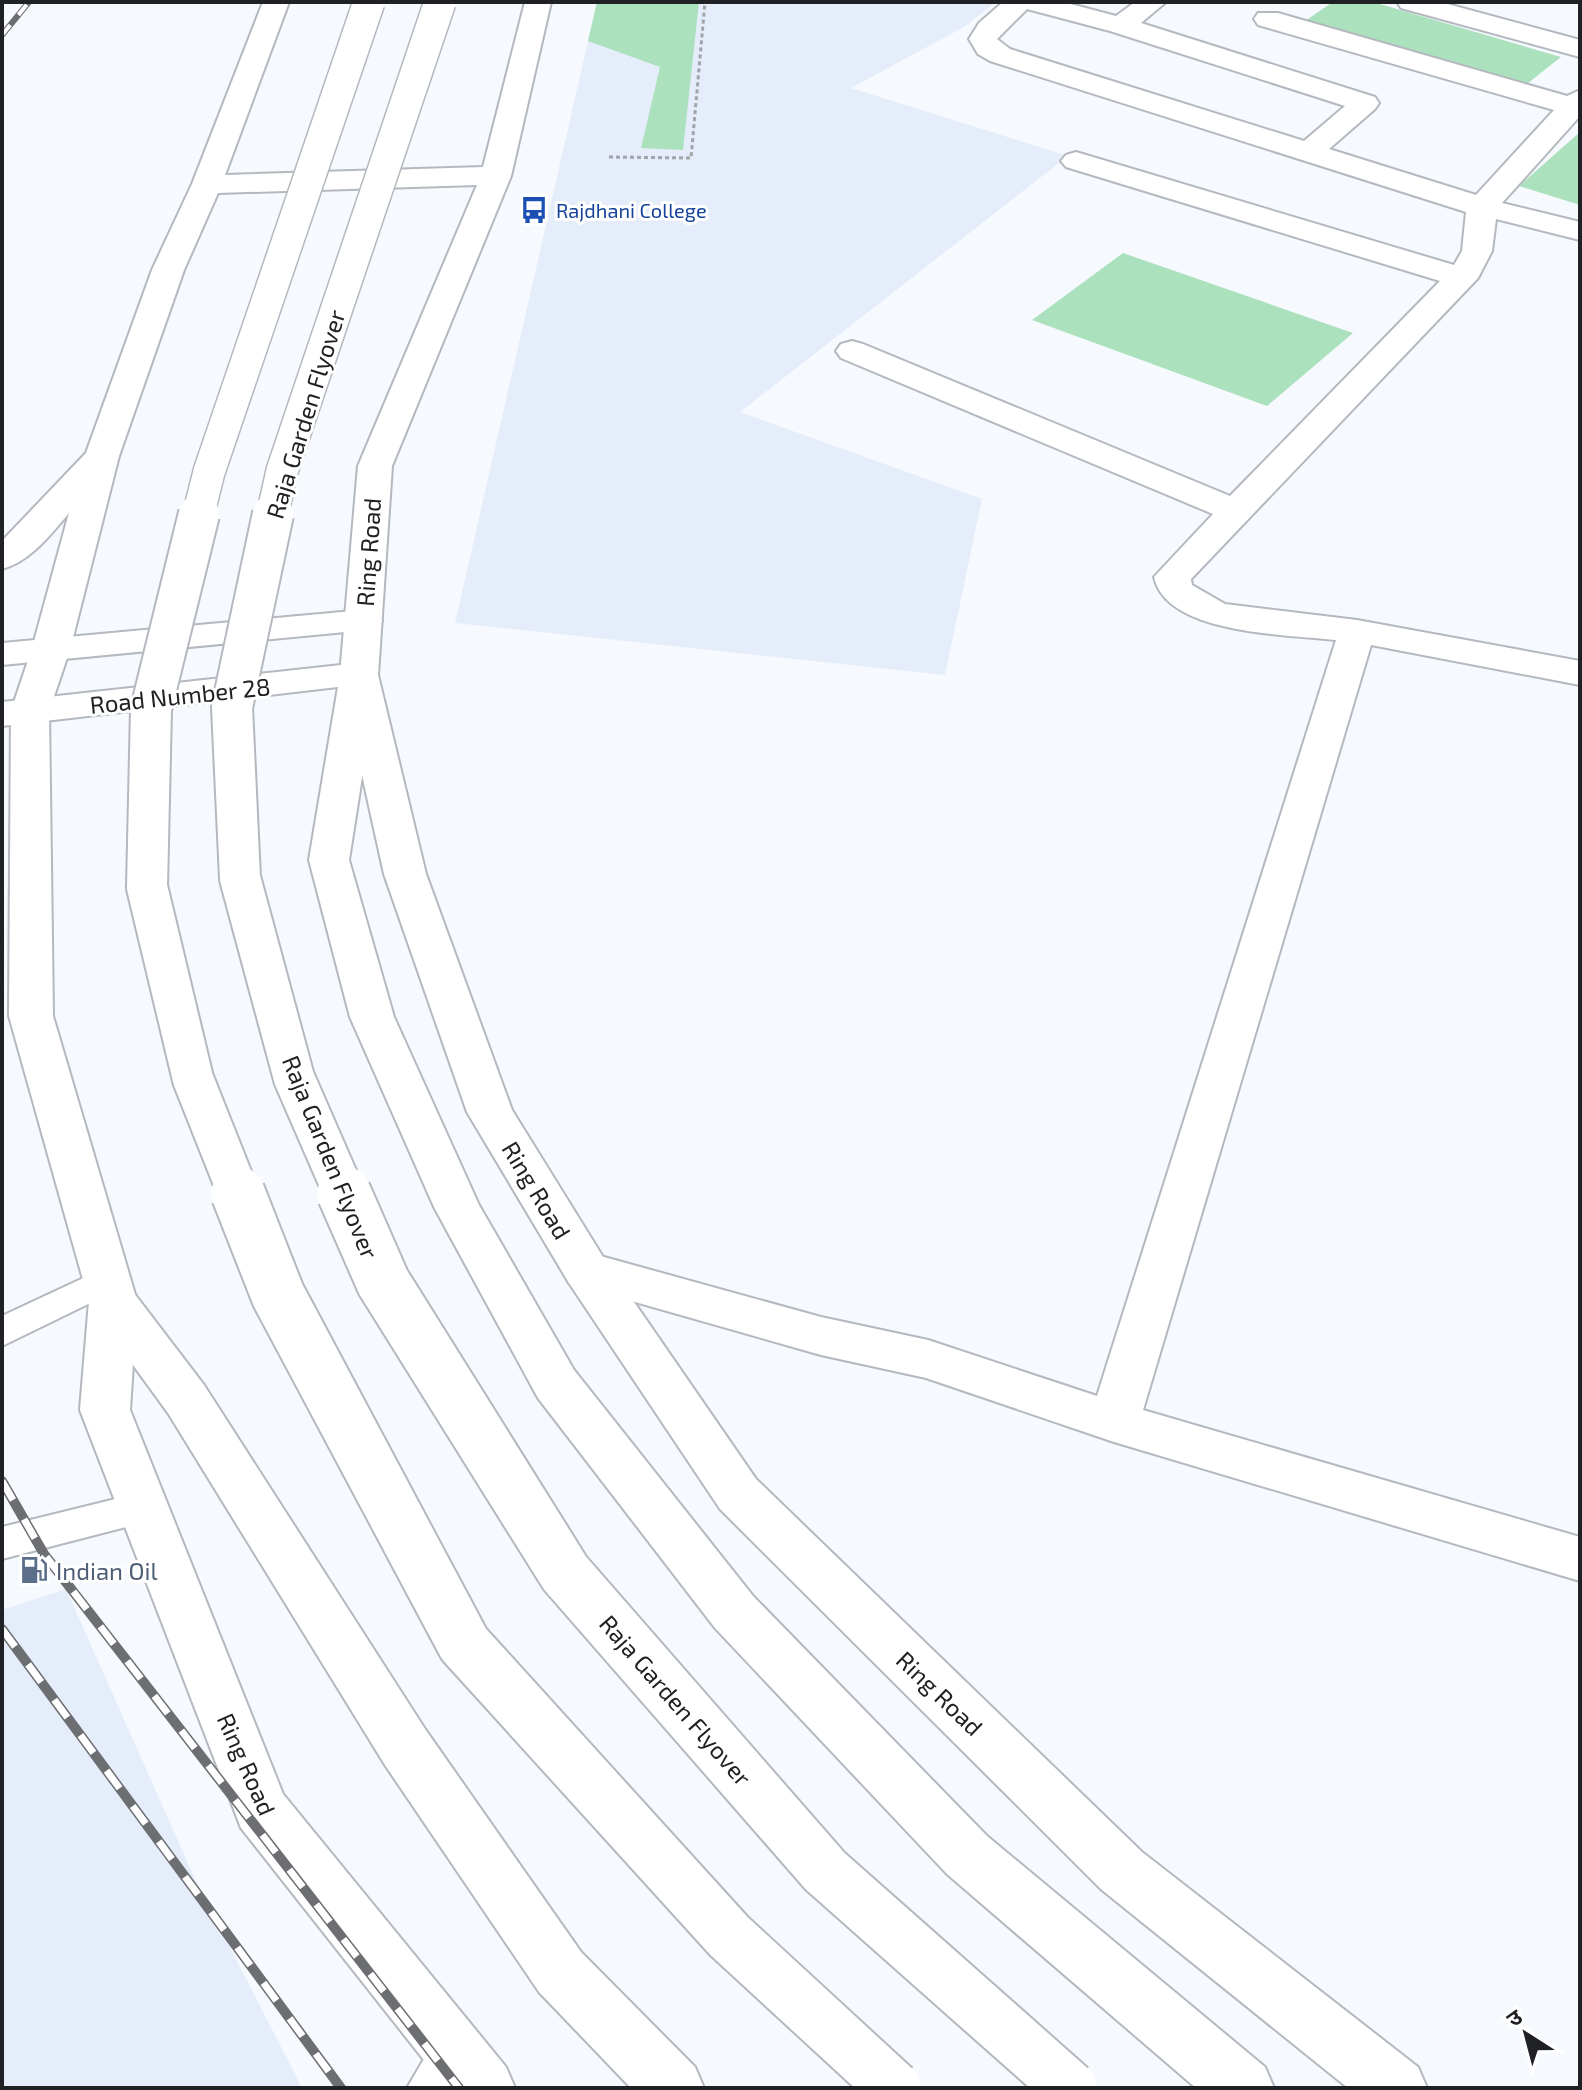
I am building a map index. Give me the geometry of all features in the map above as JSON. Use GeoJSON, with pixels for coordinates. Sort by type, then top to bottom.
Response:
{"type":"FeatureCollection","features":[{"type":"Feature","properties":{"kind":"main road"},"geometry":{"type":"LineString","coordinates":[[265,2],[276,2]]}},
{"type":"Feature","properties":{"kind":"main road","name":"Ring Road"},"geometry":{"type":"LineString","coordinates":[[276,2],[207,184],[168,270],[102,456],[51,649],[16,713],[31,1016],[110,1290],[105,1410],[261,1810],[455,2075]]}},
{"type":"Feature","properties":{"kind":"main road"},"geometry":{"type":"LineString","coordinates":[[369,2],[209,472],[151,709],[147,887],[193,1079],[278,1295],[464,1644],[729,1936],[894,2088]]}},
{"type":"Feature","properties":{"kind":"main road","name":"Raja Garden Flyover"},"geometry":{"type":"LineString","coordinates":[[440,2],[282,471],[232,707],[240,878],[294,1078],[383,1282],[565,1573],[825,1871],[1070,2088]]}},
{"type":"Feature","properties":{"kind":"main road","name":"Ring Road"},"geometry":{"type":"LineString","coordinates":[[538,2],[496,176],[375,466],[359,675],[405,874],[490,1112],[586,1270],[738,1494],[1122,1871],[1396,2088]]}},
{"type":"Feature","properties":{"kind":"main road"},"geometry":{"type":"LineString","coordinates":[[1019,2],[989,29],[983,39],[988,48],[1000,55],[1482,207],[1580,231]]}},
{"type":"Feature","properties":{"kind":"main road"},"geometry":{"type":"LineString","coordinates":[[1032,2],[1120,25],[1365,103],[1309,152]]}},
{"type":"Feature","properties":{"kind":"main road"},"geometry":{"type":"LineString","coordinates":[[1120,25],[1153,2]]}},
{"type":"Feature","properties":{"kind":"main road"},"geometry":{"type":"LineString","coordinates":[[1215,55],[1292,2]]}},
{"type":"Feature","properties":{"kind":"main road"},"geometry":{"type":"LineString","coordinates":[[1410,2],[1580,49]]}},
{"type":"Feature","properties":{"kind":"main road"},"geometry":{"type":"LineString","coordinates":[[1268,19],[1576,103],[1482,207],[1477,251],[1461,277],[1172,577],[1175,590],[1217,614],[1357,631],[1580,673]]}},
{"type":"Feature","properties":{"kind":"main road"},"geometry":{"type":"LineString","coordinates":[[1076,161],[1461,277]]}},
{"type":"Feature","properties":{"kind":"main road"},"geometry":{"type":"LineString","coordinates":[[207,184],[496,176]]}},
{"type":"Feature","properties":{"kind":"main road"},"geometry":{"type":"LineString","coordinates":[[852,351],[1235,511]]}},
{"type":"Feature","properties":{"kind":"main road"},"geometry":{"type":"LineString","coordinates":[[2,558],[24,542],[102,456]]}},
{"type":"Feature","properties":{"kind":"main road"},"geometry":{"type":"LineString","coordinates":[[2,654],[364,621]]}},
{"type":"Feature","properties":{"kind":"main road"},"geometry":{"type":"LineString","coordinates":[[1114,1422],[1357,631]]}},
{"type":"Feature","properties":{"kind":"main road"},"geometry":{"type":"LineString","coordinates":[[359,675],[329,860],[372,1017],[457,1207],[556,1384],[734,1612],[967,1855],[1243,2088]]}},
{"type":"Feature","properties":{"kind":"main road","name":"Road Number 28"},"geometry":{"type":"LineString","coordinates":[[16,713],[359,675]]}},
{"type":"Feature","properties":{"kind":"main road"},"geometry":{"type":"LineString","coordinates":[[2,969],[31,1016]]}},
{"type":"Feature","properties":{"kind":"main road"},"geometry":{"type":"LineString","coordinates":[[586,1270],[821,1336],[928,1359],[1114,1422],[1580,1559]]}},
{"type":"Feature","properties":{"kind":"main road"},"geometry":{"type":"LineString","coordinates":[[110,1290],[186,1399],[405,1747],[560,1972],[673,2088]]}},
{"type":"Feature","properties":{"kind":"lane"},"geometry":{"type":"LineString","coordinates":[[2,1332],[110,1290]]}},
{"type":"Feature","properties":{"kind":"lane"},"geometry":{"type":"LineString","coordinates":[[2,1543],[144,1508]]}},
{"type":"Feature","properties":{"kind":"path"},"geometry":{"type":"LineString","coordinates":[[609,157],[691,158],[705,2]]}},
{"type":"Feature","properties":{"kind":"shaded area","name":"Rajdhani College"},"geometry":{"type":"Polygon","coordinates":[[[597,2],[996,2],[964,27],[851,88],[1068,156],[740,412],[982,499],[945,675],[455,623],[597,2]]]}},
{"type":"Feature","properties":{"kind":"shaded area"},"geometry":{"type":"Polygon","coordinates":[[[66,1589],[194,1877],[302,2088],[2,2088],[2,1610],[66,1589]]]}},
{"type":"Feature","properties":{"kind":"green space"},"geometry":{"type":"Polygon","coordinates":[[[597,2],[699,2],[683,150],[641,148],[660,67],[588,41],[597,2]]]}},
{"type":"Feature","properties":{"kind":"green space"},"geometry":{"type":"Polygon","coordinates":[[[1333,2],[1373,2],[1561,57],[1523,87],[1305,21],[1333,2]]]}},
{"type":"Feature","properties":{"kind":"green space"},"geometry":{"type":"Polygon","coordinates":[[[1580,132],[1580,205],[1519,186],[1580,132]]]}},
{"type":"Feature","properties":{"kind":"green space"},"geometry":{"type":"Polygon","coordinates":[[[1123,253],[1353,333],[1267,406],[1032,320],[1123,253]]]}},
{"type":"Feature","properties":{"kind":"railway"},"geometry":{"type":"LineString","coordinates":[[2,35],[29,2]]}},
{"type":"Feature","properties":{"kind":"railway"},"geometry":{"type":"LineString","coordinates":[[2,1481],[44,1554],[459,2088]]}},
{"type":"Feature","properties":{"kind":"railway"},"geometry":{"type":"LineString","coordinates":[[2,1629],[341,2088]]}},
{"type":"Feature","properties":{"kind":"place","name":"Rajdhani College"},"geometry":{"type":"Point","coordinates":[534,210]}},
{"type":"Feature","properties":{"kind":"place","name":"Indian Oil"},"geometry":{"type":"Point","coordinates":[34,1570]}}]}
